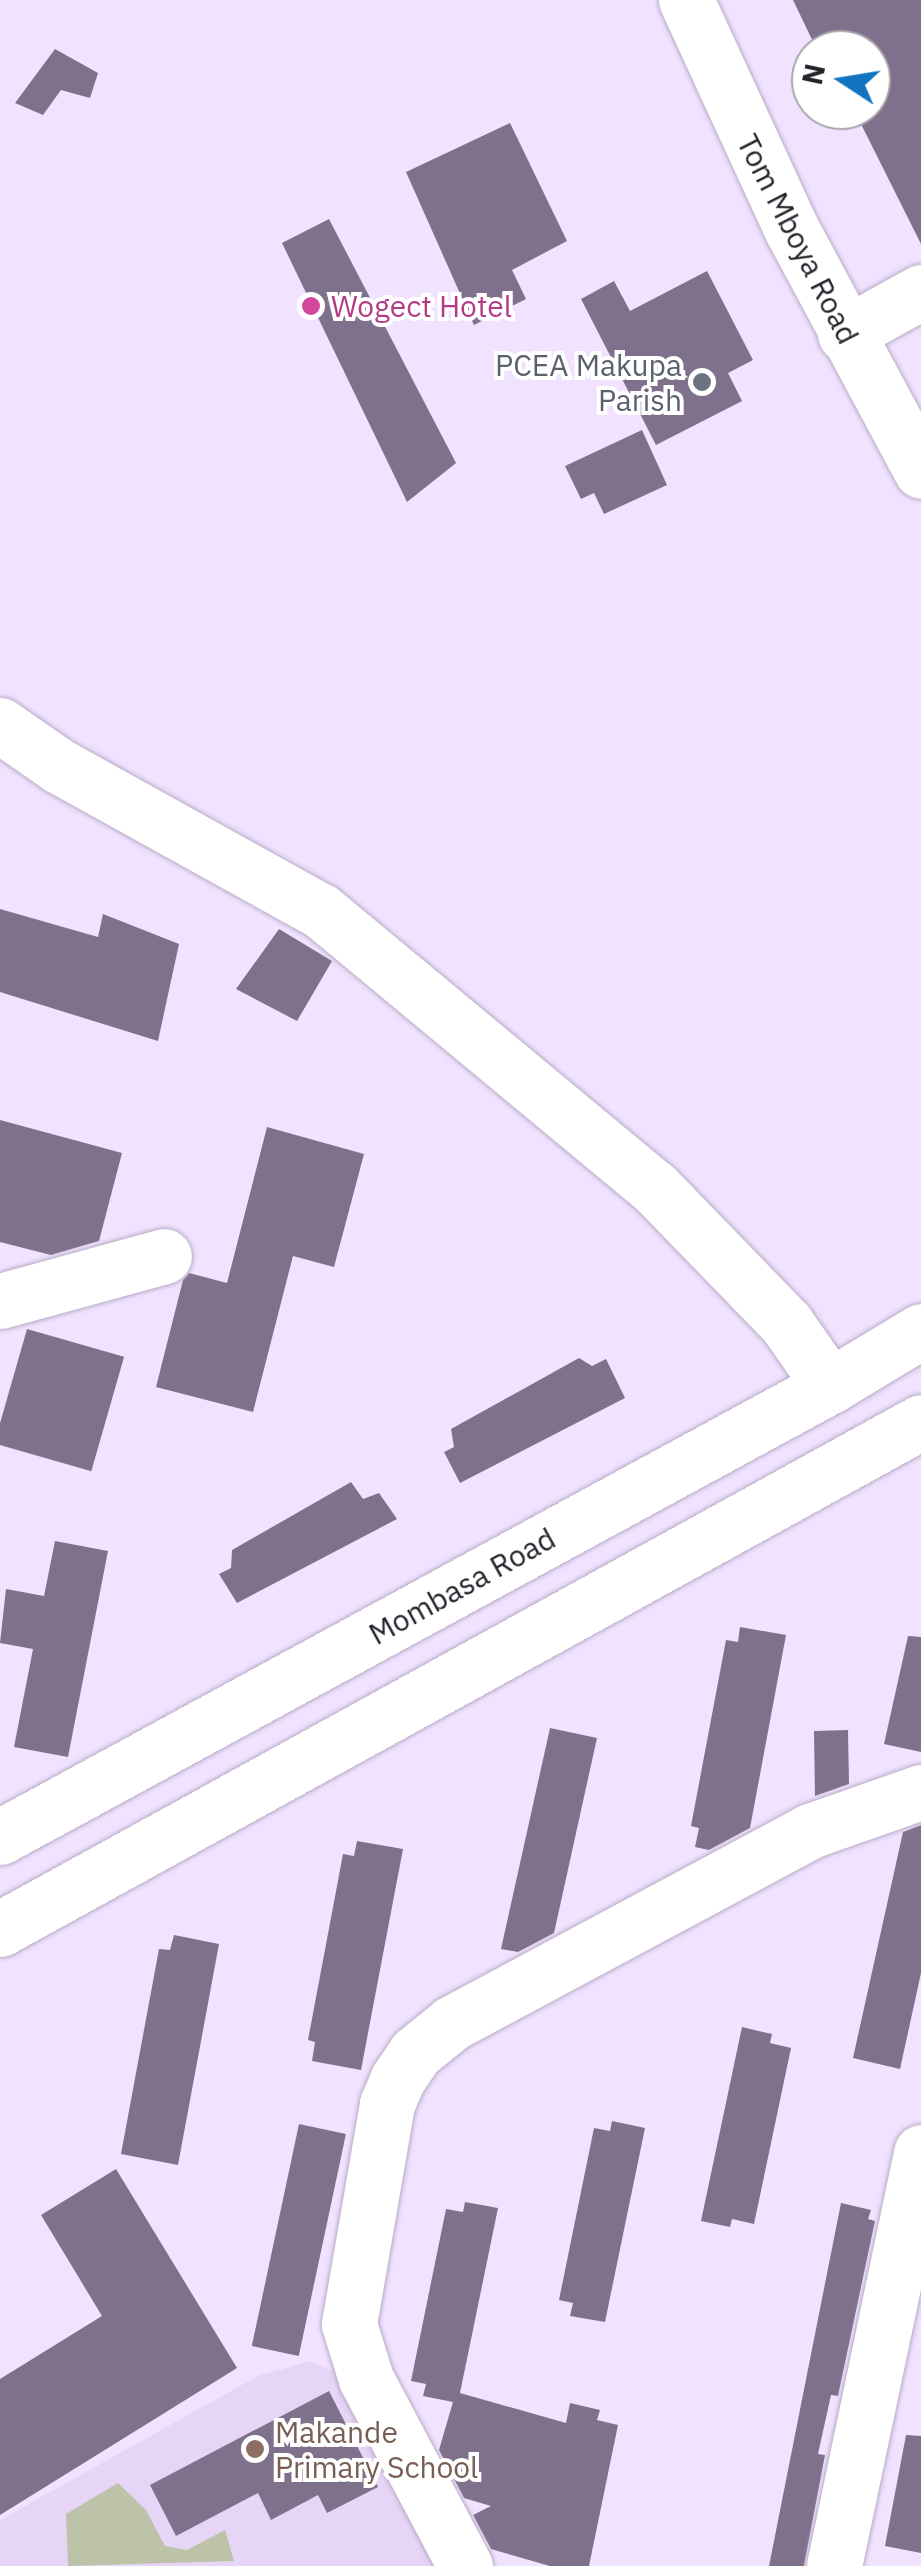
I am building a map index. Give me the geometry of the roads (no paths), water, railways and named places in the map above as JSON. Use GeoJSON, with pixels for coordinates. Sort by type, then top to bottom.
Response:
{"type":"FeatureCollection","features":[{"type":"Feature","properties":{"kind":"main road","name":"Tom Mboya Road"},"geometry":{"type":"LineString","coordinates":[[686,0],[845,334],[921,471]]}},
{"type":"Feature","properties":{"kind":"main road"},"geometry":{"type":"LineString","coordinates":[[845,334],[921,292]]}},
{"type":"Feature","properties":{"kind":"main road"},"geometry":{"type":"LineString","coordinates":[[0,725],[59,766],[320,911],[654,1187],[786,1323],[830,1386]]}},
{"type":"Feature","properties":{"kind":"main road"},"geometry":{"type":"LineString","coordinates":[[0,1302],[164,1256]]}},
{"type":"Feature","properties":{"kind":"main road","name":"Mombasa Road"},"geometry":{"type":"LineString","coordinates":[[0,1837],[830,1386],[921,1331]]}},
{"type":"Feature","properties":{"kind":"main road"},"geometry":{"type":"LineString","coordinates":[[0,1928],[921,1422]]}},
{"type":"Feature","properties":{"kind":"main road"},"geometry":{"type":"LineString","coordinates":[[466,2566],[366,2379],[349,2324],[387,2104],[397,2080],[415,2053],[452,2023],[810,1831],[921,1792]]}},
{"type":"Feature","properties":{"kind":"main road"},"geometry":{"type":"LineString","coordinates":[[834,2566],[921,2152]]}},
{"type":"Feature","properties":{"kind":"place","name":"Wogect Hotel"},"geometry":{"type":"Point","coordinates":[311,306]}},
{"type":"Feature","properties":{"kind":"place","name":"PCEA Makupa Parish"},"geometry":{"type":"Point","coordinates":[702,382]}},
{"type":"Feature","properties":{"kind":"place","name":"Makande Primary School"},"geometry":{"type":"Point","coordinates":[255,2449]}}]}
